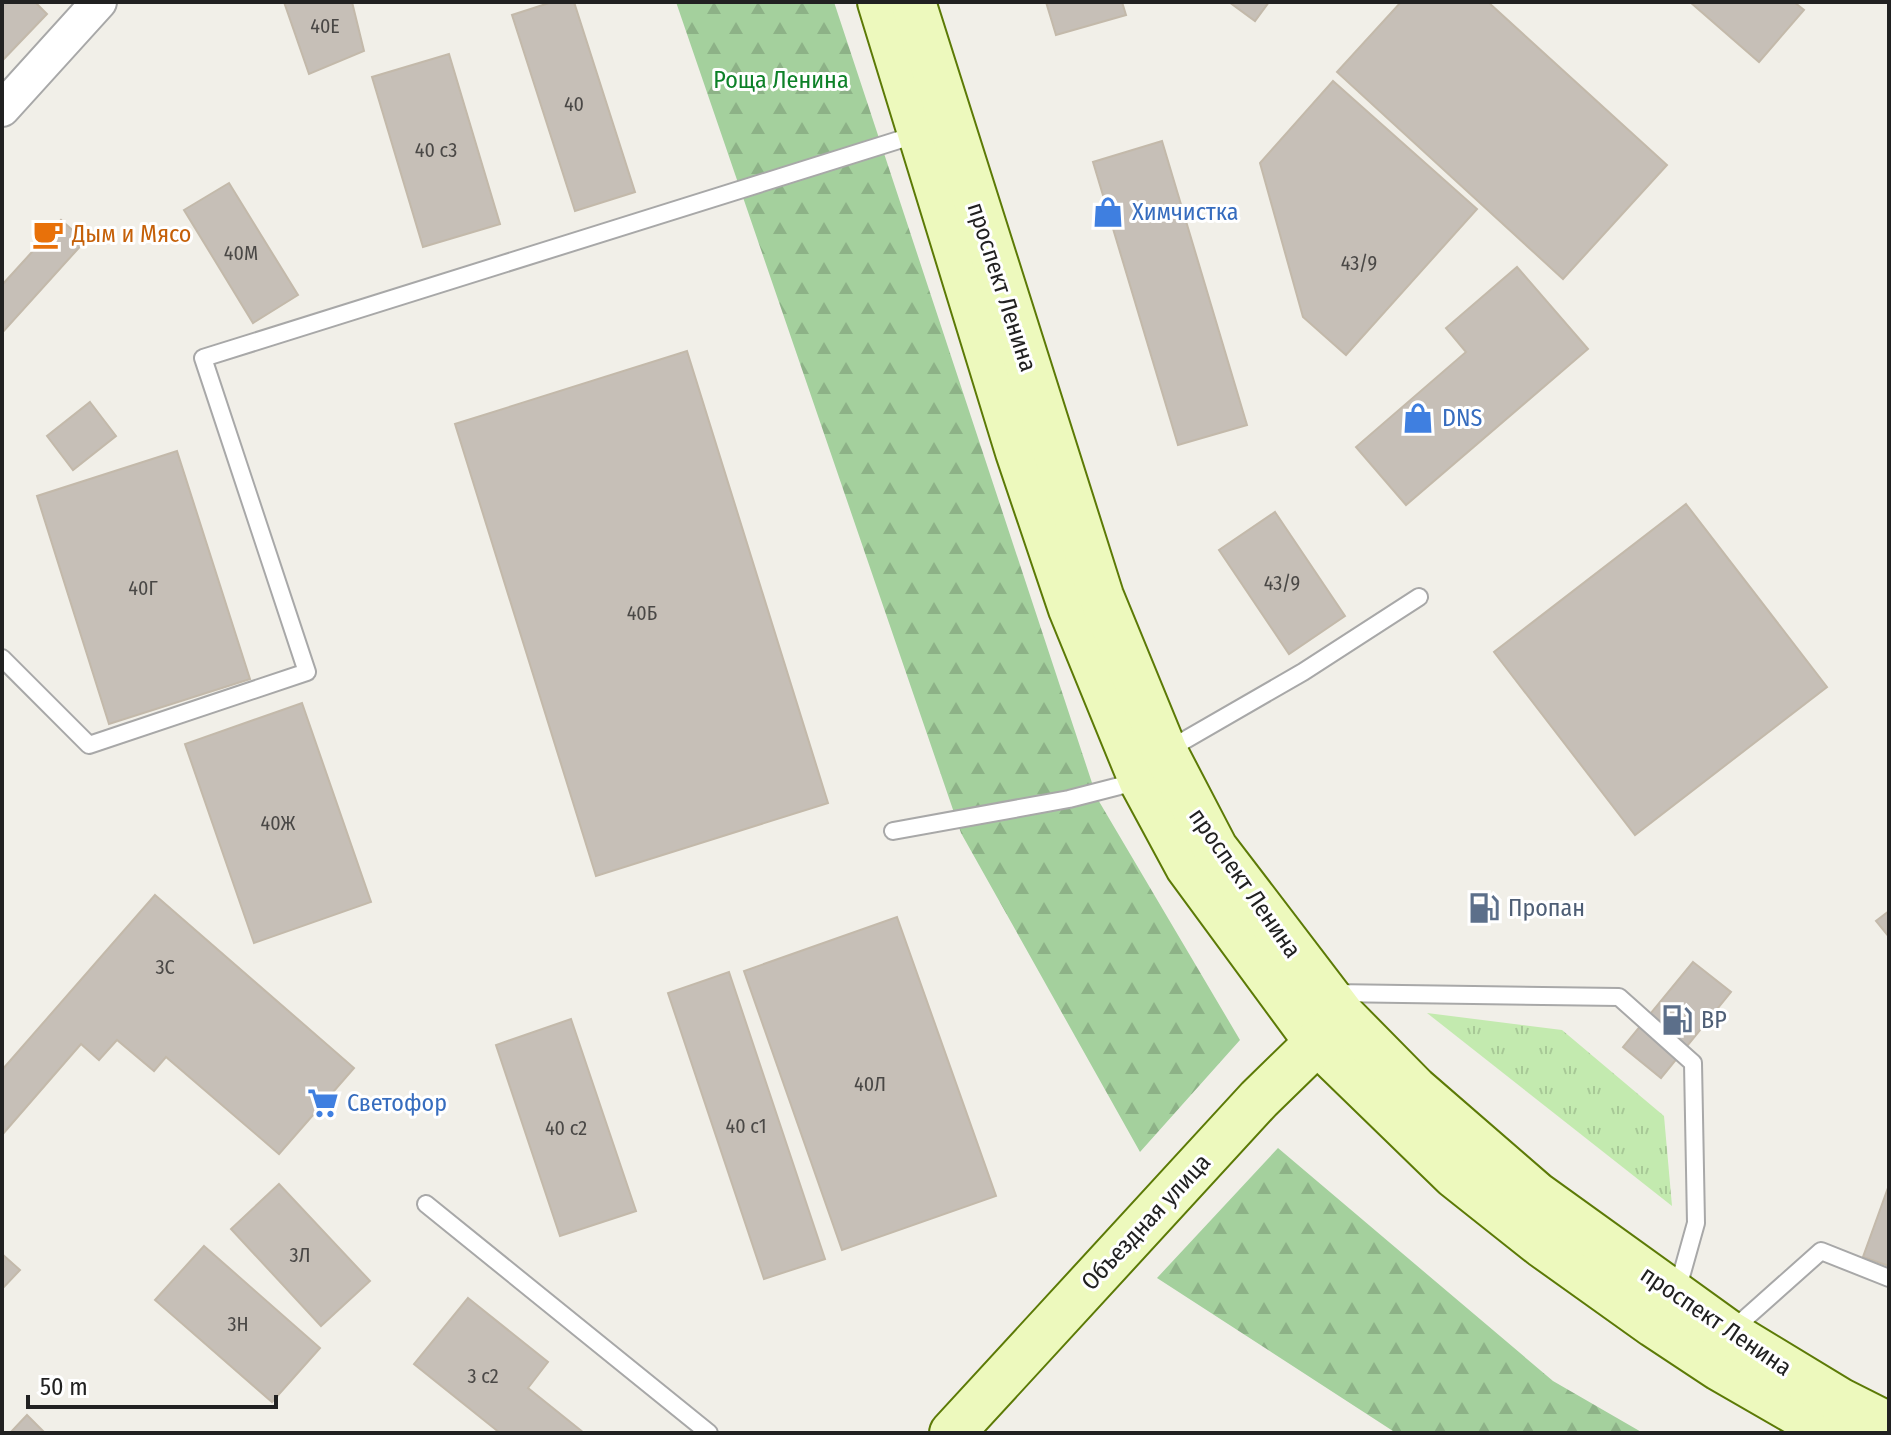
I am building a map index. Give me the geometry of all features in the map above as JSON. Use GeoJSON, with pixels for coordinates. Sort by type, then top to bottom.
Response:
{"type":"FeatureCollection","features":[{"type":"Feature","properties":{"kind":"main road","name":"проспект Ленина"},"geometry":{"type":"LineString","coordinates":[[880,2],[919,134],[1071,609],[1153,766]]}},
{"type":"Feature","properties":{"kind":"main road","name":"проспект Ленина"},"geometry":{"type":"LineString","coordinates":[[913,2],[1153,766],[1188,867],[1327,1017],[1415,1089],[1665,1310],[1805,1427]]}},
{"type":"Feature","properties":{"kind":"main road","name":"Объездная улица"},"geometry":{"type":"LineString","coordinates":[[952,1433],[1327,1017]]}},
{"type":"Feature","properties":{"kind":"main road","name":"проспект Ленина"},"geometry":{"type":"LineString","coordinates":[[1665,1310],[1729,1333],[1841,1401],[1889,1425]]}},
{"type":"Feature","properties":{"kind":"street"},"geometry":{"type":"LineString","coordinates":[[2,109],[99,2]]}},
{"type":"Feature","properties":{"kind":"lane"},"geometry":{"type":"LineString","coordinates":[[2,658],[89,745],[307,672],[203,358],[919,134]]}},
{"type":"Feature","properties":{"kind":"lane"},"geometry":{"type":"LineString","coordinates":[[893,831],[1069,799],[1153,766],[1419,597]]}},
{"type":"Feature","properties":{"kind":"lane"},"geometry":{"type":"LineString","coordinates":[[1327,1017],[1619,997],[1693,1063],[1696,1223],[1665,1310]]}},
{"type":"Feature","properties":{"kind":"lane"},"geometry":{"type":"LineString","coordinates":[[426,1204],[709,1433]]}},
{"type":"Feature","properties":{"kind":"lane"},"geometry":{"type":"LineString","coordinates":[[1729,1333],[1821,1251],[1889,1278]]}},
{"type":"Feature","properties":{"kind":"green space","name":"Роща Ленина"},"geometry":{"type":"Polygon","coordinates":[[[676,2],[834,2],[1097,798],[1240,1040],[1140,1152],[961,833],[676,2]]]}},
{"type":"Feature","properties":{"kind":"green space"},"geometry":{"type":"Polygon","coordinates":[[[1427,1013],[1562,1030],[1664,1116],[1672,1206],[1427,1013]]]}},
{"type":"Feature","properties":{"kind":"green space"},"geometry":{"type":"Polygon","coordinates":[[[1278,1148],[1553,1381],[1643,1433],[1396,1433],[1157,1278],[1278,1148]]]}},
{"type":"Feature","properties":{"kind":"building"},"geometry":{"type":"Polygon","coordinates":[[[2,2],[35,2],[47,14],[2,61],[2,2]]]}},
{"type":"Feature","properties":{"kind":"building"},"geometry":{"type":"Polygon","coordinates":[[[284,2],[352,2],[364,51],[309,74],[284,2]]]}},
{"type":"Feature","properties":{"kind":"building"},"geometry":{"type":"Polygon","coordinates":[[[552,2],[574,2],[635,192],[575,211],[512,15],[552,2]]]}},
{"type":"Feature","properties":{"kind":"building"},"geometry":{"type":"Polygon","coordinates":[[[1046,2],[1122,2],[1126,15],[1056,35],[1046,2]]]}},
{"type":"Feature","properties":{"kind":"building"},"geometry":{"type":"Polygon","coordinates":[[[1229,2],[1269,2],[1255,21],[1229,2]]]}},
{"type":"Feature","properties":{"kind":"building"},"geometry":{"type":"Polygon","coordinates":[[[1401,2],[1488,2],[1667,165],[1563,279],[1337,72],[1401,2]]]}},
{"type":"Feature","properties":{"kind":"building"},"geometry":{"type":"Polygon","coordinates":[[[1690,2],[1794,2],[1804,10],[1759,62],[1690,2]]]}},
{"type":"Feature","properties":{"kind":"building"},"geometry":{"type":"Polygon","coordinates":[[[449,54],[500,224],[423,247],[372,77],[449,54]]]}},
{"type":"Feature","properties":{"kind":"building"},"geometry":{"type":"Polygon","coordinates":[[[1333,81],[1477,209],[1346,355],[1303,317],[1260,163],[1333,81]]]}},
{"type":"Feature","properties":{"kind":"building"},"geometry":{"type":"Polygon","coordinates":[[[1162,141],[1247,425],[1178,445],[1093,162],[1162,141]]]}},
{"type":"Feature","properties":{"kind":"building"},"geometry":{"type":"Polygon","coordinates":[[[229,183],[298,295],[253,323],[184,210],[229,183]]]}},
{"type":"Feature","properties":{"kind":"building"},"geometry":{"type":"Polygon","coordinates":[[[61,220],[85,241],[2,333],[2,285],[61,220]]]}},
{"type":"Feature","properties":{"kind":"building"},"geometry":{"type":"Polygon","coordinates":[[[1517,267],[1588,349],[1406,505],[1356,447],[1466,352],[1446,328],[1517,267]]]}},
{"type":"Feature","properties":{"kind":"building"},"geometry":{"type":"Polygon","coordinates":[[[687,351],[828,803],[596,876],[455,424],[687,351]]]}},
{"type":"Feature","properties":{"kind":"building"},"geometry":{"type":"Polygon","coordinates":[[[90,402],[116,436],[73,470],[47,436],[90,402]]]}},
{"type":"Feature","properties":{"kind":"building"},"geometry":{"type":"Polygon","coordinates":[[[177,451],[250,679],[109,724],[37,496],[177,451]]]}},
{"type":"Feature","properties":{"kind":"building"},"geometry":{"type":"Polygon","coordinates":[[[1686,504],[1827,687],[1635,835],[1494,652],[1686,504]]]}},
{"type":"Feature","properties":{"kind":"building"},"geometry":{"type":"Polygon","coordinates":[[[1275,512],[1345,616],[1289,654],[1219,550],[1275,512]]]}},
{"type":"Feature","properties":{"kind":"building"},"geometry":{"type":"Polygon","coordinates":[[[302,703],[371,902],[254,943],[185,744],[302,703]]]}},
{"type":"Feature","properties":{"kind":"building"},"geometry":{"type":"Polygon","coordinates":[[[155,895],[354,1068],[279,1154],[166,1057],[154,1071],[117,1040],[99,1060],[81,1044],[2,1135],[2,1070],[155,895]]]}},
{"type":"Feature","properties":{"kind":"building"},"geometry":{"type":"Polygon","coordinates":[[[1889,911],[1889,937],[1876,921],[1889,911]]]}},
{"type":"Feature","properties":{"kind":"building"},"geometry":{"type":"Polygon","coordinates":[[[897,917],[996,1196],[842,1250],[744,971],[897,917]]]}},
{"type":"Feature","properties":{"kind":"building","name":"BP"},"geometry":{"type":"Polygon","coordinates":[[[1693,962],[1731,992],[1661,1078],[1623,1047],[1693,962]]]}},
{"type":"Feature","properties":{"kind":"building"},"geometry":{"type":"Polygon","coordinates":[[[729,972],[825,1259],[764,1279],[668,993],[729,972]]]}},
{"type":"Feature","properties":{"kind":"building"},"geometry":{"type":"Polygon","coordinates":[[[571,1019],[636,1211],[560,1236],[496,1045],[571,1019]]]}},
{"type":"Feature","properties":{"kind":"building"},"geometry":{"type":"Polygon","coordinates":[[[279,1184],[370,1281],[321,1326],[231,1229],[279,1184]]]}},
{"type":"Feature","properties":{"kind":"building"},"geometry":{"type":"Polygon","coordinates":[[[1889,1185],[1889,1266],[1863,1257],[1889,1185]]]}},
{"type":"Feature","properties":{"kind":"building"},"geometry":{"type":"Polygon","coordinates":[[[204,1246],[320,1348],[272,1402],[155,1300],[204,1246]]]}},
{"type":"Feature","properties":{"kind":"building"},"geometry":{"type":"Polygon","coordinates":[[[2,1254],[20,1270],[2,1289],[2,1254]]]}},
{"type":"Feature","properties":{"kind":"building"},"geometry":{"type":"Polygon","coordinates":[[[468,1298],[548,1362],[528,1388],[584,1433],[500,1433],[414,1364],[468,1298]]]}},
{"type":"Feature","properties":{"kind":"building"},"geometry":{"type":"Polygon","coordinates":[[[27,1415],[45,1433],[10,1433],[27,1415]]]}},
{"type":"Feature","properties":{"kind":"place","name":"Химчистка"},"geometry":{"type":"Point","coordinates":[1108,212]}},
{"type":"Feature","properties":{"kind":"place","name":"Дым и Мясо"},"geometry":{"type":"Point","coordinates":[48,234]}},
{"type":"Feature","properties":{"kind":"place","name":"DNS"},"geometry":{"type":"Point","coordinates":[1418,418]}},
{"type":"Feature","properties":{"kind":"place","name":"Пропан"},"geometry":{"type":"Point","coordinates":[1484,908]}},
{"type":"Feature","properties":{"kind":"place","name":"BP"},"geometry":{"type":"Point","coordinates":[1677,1020]}},
{"type":"Feature","properties":{"kind":"place","name":"Светофор"},"geometry":{"type":"Point","coordinates":[323,1103]}}]}
